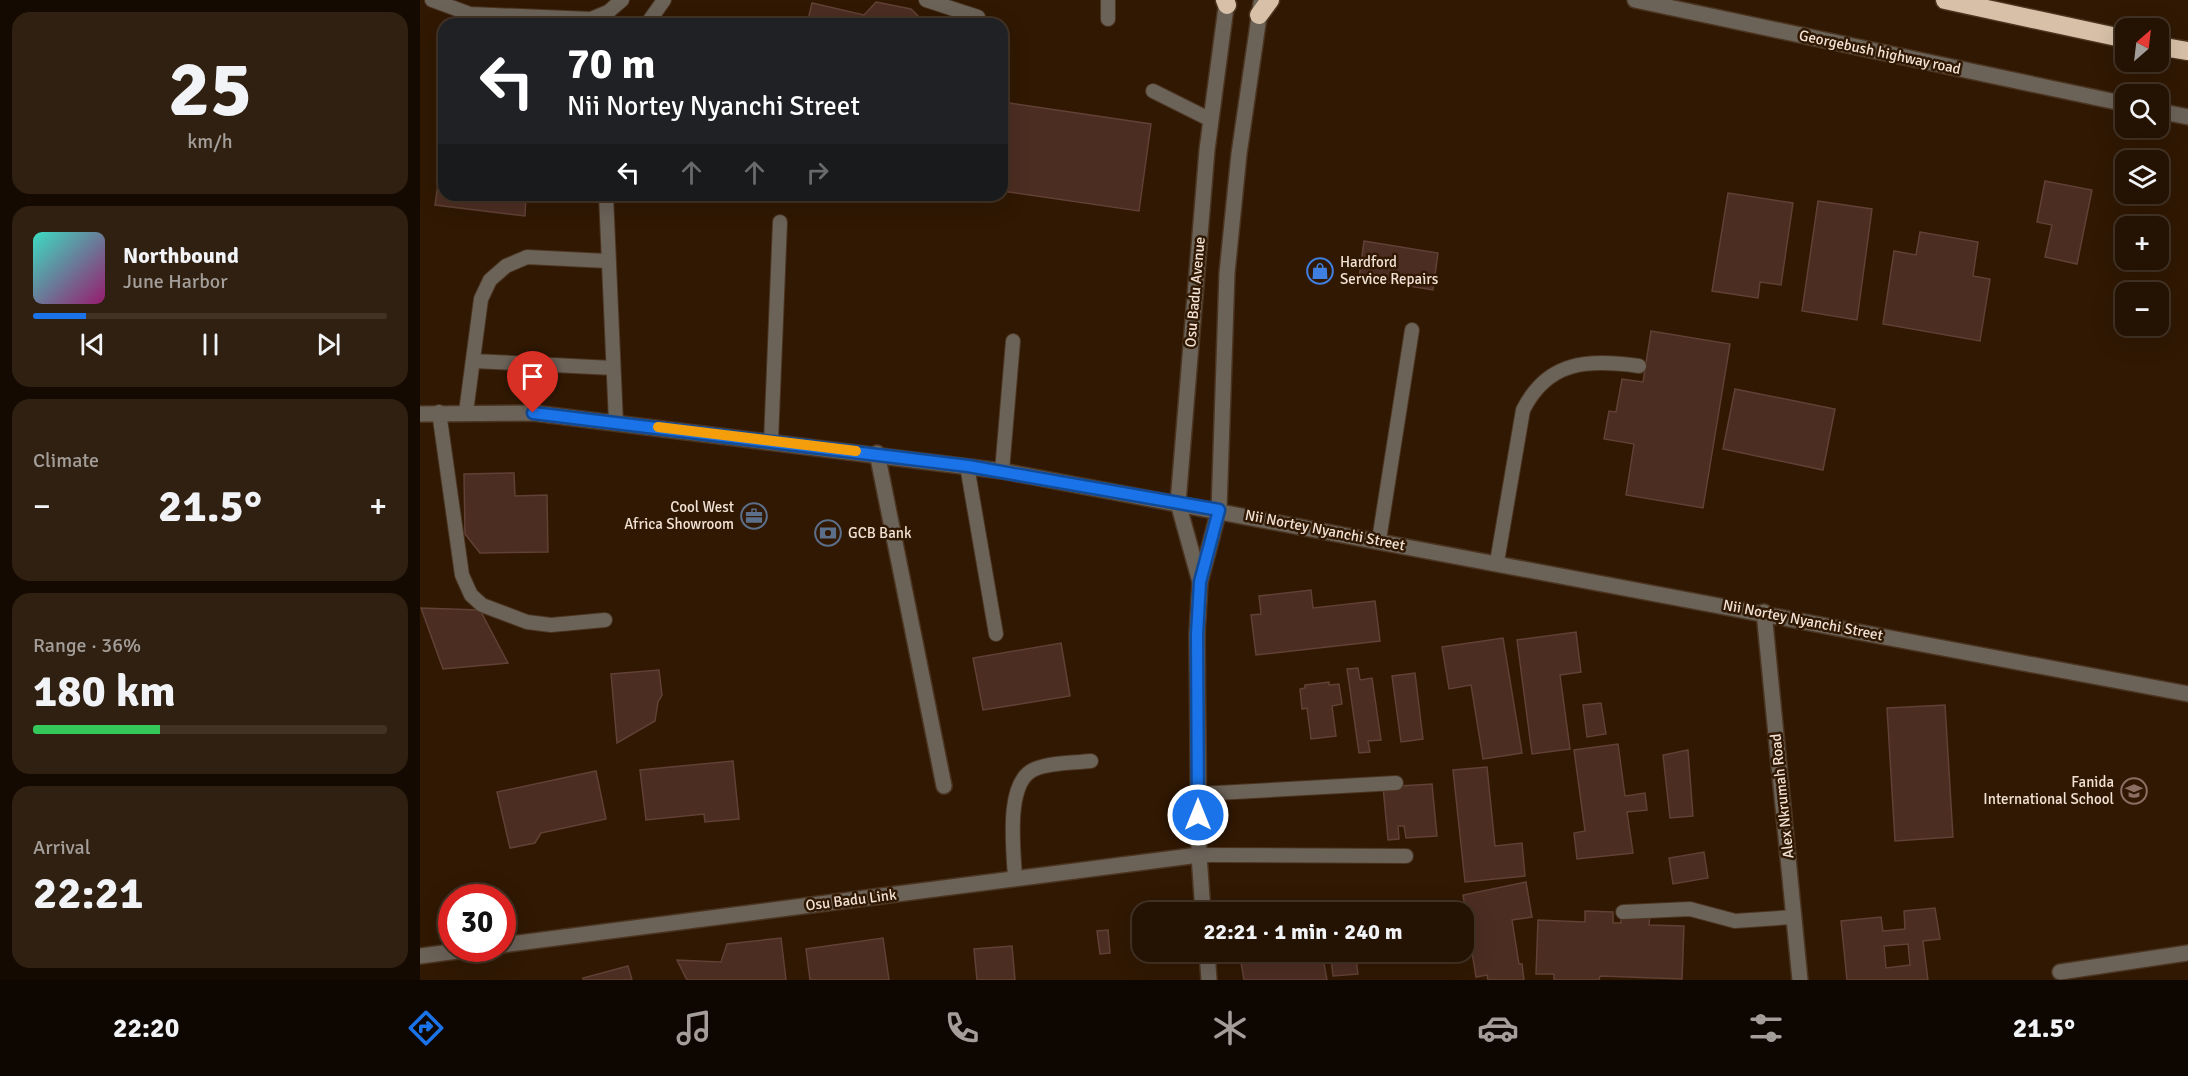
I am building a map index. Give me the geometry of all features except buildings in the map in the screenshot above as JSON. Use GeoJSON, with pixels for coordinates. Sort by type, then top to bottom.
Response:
{"type":"FeatureCollection","features":[{"type":"Feature","properties":{"kind":"highway"},"geometry":{"type":"LineString","coordinates":[[1260,8],[1270,0]]}},
{"type":"Feature","properties":{"kind":"highway"},"geometry":{"type":"LineString","coordinates":[[1945,0],[2115,37]]}},
{"type":"Feature","properties":{"kind":"highway"},"geometry":{"type":"LineString","coordinates":[[2169,48],[2188,51]]}},
{"type":"Feature","properties":{"kind":"street","name":"Georgebush highway road"},"geometry":{"type":"LineString","coordinates":[[1635,0],[2115,102]]}},
{"type":"Feature","properties":{"kind":"street","name":"Osu Badu Avenue"},"geometry":{"type":"LineString","coordinates":[[1200,582],[1178,503],[1211,120],[1226,2]]}},
{"type":"Feature","properties":{"kind":"street","name":"Osu Badu Avenue"},"geometry":{"type":"LineString","coordinates":[[1202,902],[1198,794],[1197,634],[1200,582],[1219,510],[1227,273],[1260,8]]}},
{"type":"Feature","properties":{"kind":"street"},"geometry":{"type":"LineString","coordinates":[[2169,113],[2188,117]]}},
{"type":"Feature","properties":{"kind":"street","name":"Nii Nortey Nyanchi Street"},"geometry":{"type":"LineString","coordinates":[[420,414],[439,412],[533,413],[877,453],[1002,471],[1764,612],[2188,694]]}},
{"type":"Feature","properties":{"kind":"street"},"geometry":{"type":"LineString","coordinates":[[877,453],[944,786]]}},
{"type":"Feature","properties":{"kind":"street","name":"Alex Nkrumah Road"},"geometry":{"type":"LineString","coordinates":[[1764,612],[1800,980]]}},
{"type":"Feature","properties":{"kind":"street","name":"Osu Badu Link"},"geometry":{"type":"LineString","coordinates":[[516,943],[1199,855]]}},
{"type":"Feature","properties":{"kind":"street"},"geometry":{"type":"LineString","coordinates":[[2060,972],[2188,953]]}},
{"type":"Feature","properties":{"kind":"street"},"geometry":{"type":"LineString","coordinates":[[420,956],[438,954]]}},
{"type":"Feature","properties":{"kind":"street"},"geometry":{"type":"LineString","coordinates":[[1208,962],[1209,980]]}},
{"type":"Feature","properties":{"kind":"lane"},"geometry":{"type":"LineString","coordinates":[[432,0],[470,14],[567,18]]}},
{"type":"Feature","properties":{"kind":"lane"},"geometry":{"type":"LineString","coordinates":[[593,18],[608,12],[622,0]]}},
{"type":"Feature","properties":{"kind":"lane"},"geometry":{"type":"LineString","coordinates":[[651,18],[664,0]]}},
{"type":"Feature","properties":{"kind":"lane"},"geometry":{"type":"LineString","coordinates":[[926,0],[978,17]]}},
{"type":"Feature","properties":{"kind":"lane"},"geometry":{"type":"LineString","coordinates":[[1108,0],[1108,19]]}},
{"type":"Feature","properties":{"kind":"lane"},"geometry":{"type":"LineString","coordinates":[[1153,90],[1211,120]]}},
{"type":"Feature","properties":{"kind":"lane"},"geometry":{"type":"LineString","coordinates":[[606,201],[616,423]]}},
{"type":"Feature","properties":{"kind":"lane"},"geometry":{"type":"LineString","coordinates":[[771,441],[780,222]]}},
{"type":"Feature","properties":{"kind":"lane"},"geometry":{"type":"LineString","coordinates":[[466,412],[481,299],[490,280],[506,266],[527,257],[607,261]]}},
{"type":"Feature","properties":{"kind":"lane"},"geometry":{"type":"LineString","coordinates":[[1379,540],[1412,330]]}},
{"type":"Feature","properties":{"kind":"lane"},"geometry":{"type":"LineString","coordinates":[[1002,471],[1013,340]]}},
{"type":"Feature","properties":{"kind":"lane"},"geometry":{"type":"LineString","coordinates":[[473,361],[613,368]]}},
{"type":"Feature","properties":{"kind":"lane"},"geometry":{"type":"LineString","coordinates":[[1497,562],[1523,410],[1531,395],[1547,380],[1573,364],[1608,362],[1639,366]]}},
{"type":"Feature","properties":{"kind":"lane"},"geometry":{"type":"LineString","coordinates":[[439,412],[462,575],[471,595],[482,605],[527,622],[551,625],[605,620]]}},
{"type":"Feature","properties":{"kind":"lane"},"geometry":{"type":"LineString","coordinates":[[968,466],[996,634]]}},
{"type":"Feature","properties":{"kind":"lane"},"geometry":{"type":"LineString","coordinates":[[1015,879],[1014,803],[1024,777],[1034,769],[1091,761]]}},
{"type":"Feature","properties":{"kind":"lane"},"geometry":{"type":"LineString","coordinates":[[1198,794],[1396,783]]}},
{"type":"Feature","properties":{"kind":"lane"},"geometry":{"type":"LineString","coordinates":[[1199,855],[1406,856]]}},
{"type":"Feature","properties":{"kind":"lane"},"geometry":{"type":"LineString","coordinates":[[1623,912],[1690,909],[1735,921],[1794,917]]}},
{"type":"Feature","properties":{"kind":"slow traffic"},"geometry":{"type":"LineString","coordinates":[[658,427],[856,451]]}},
{"type":"Feature","properties":{"kind":"place","name":"Hardford Service Repairs"},"geometry":{"type":"Point","coordinates":[1320,271]}},
{"type":"Feature","properties":{"kind":"place","name":"Cool West Africa Showroom"},"geometry":{"type":"Point","coordinates":[754,516]}},
{"type":"Feature","properties":{"kind":"place","name":"GCB Bank"},"geometry":{"type":"Point","coordinates":[828,533]}},
{"type":"Feature","properties":{"kind":"place","name":"Fanida International School"},"geometry":{"type":"Point","coordinates":[2134,791]}},
{"type":"Feature","properties":{"kind":"route"},"geometry":{"type":"LineString","coordinates":[[533,413],[877,453],[1002,471],[1219,510],[1200,582],[1197,634],[1198,815]]}}]}
